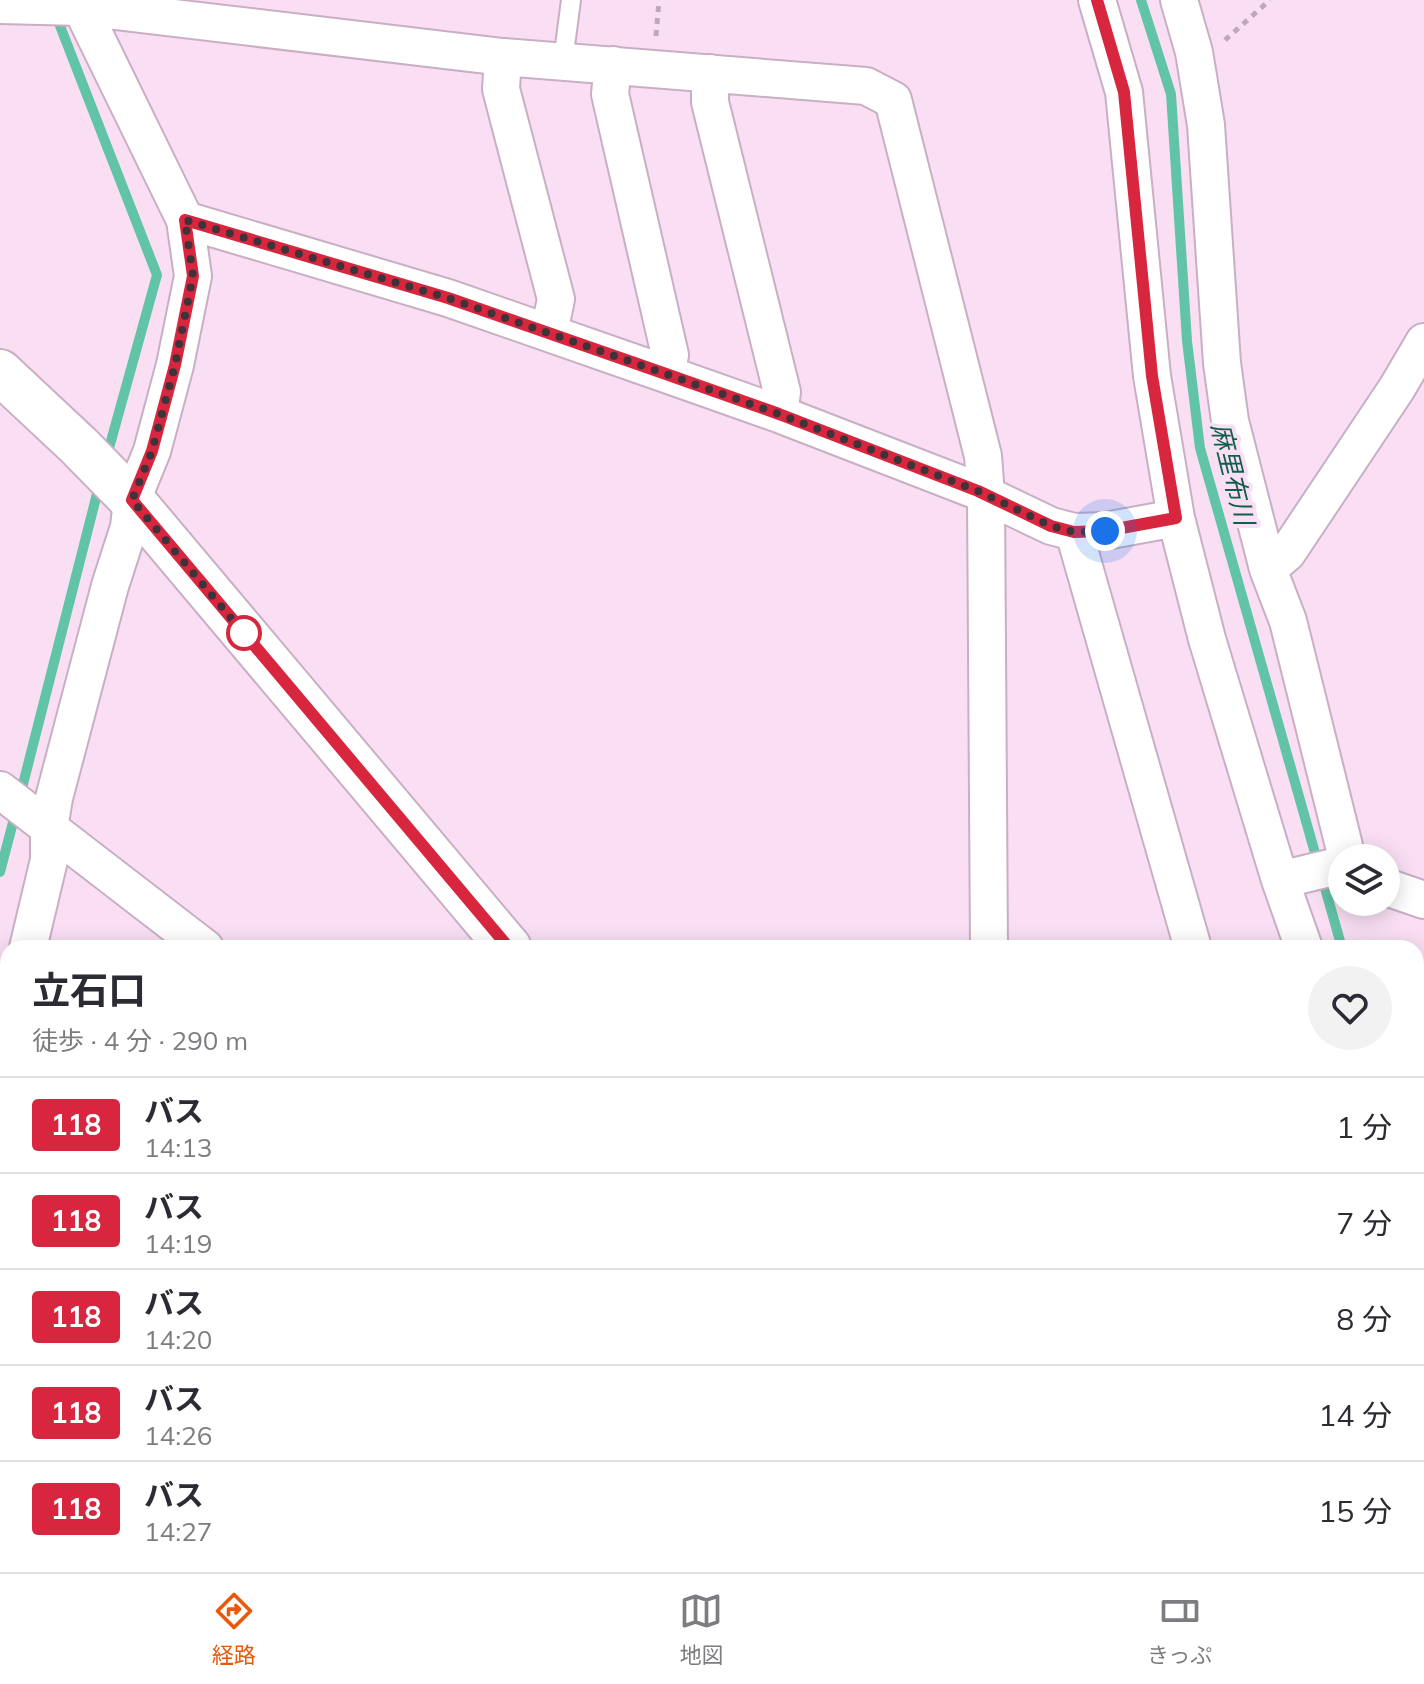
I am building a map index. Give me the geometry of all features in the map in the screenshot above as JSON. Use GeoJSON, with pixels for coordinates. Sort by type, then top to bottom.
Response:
{"type":"FeatureCollection","features":[{"type":"Feature","properties":{"kind":"street"},"geometry":{"type":"LineString","coordinates":[[1097,0],[1124,92],[1152,376],[1176,518],[1207,639],[1288,877],[1302,940]]}},
{"type":"Feature","properties":{"kind":"street"},"geometry":{"type":"LineString","coordinates":[[1179,0],[1194,52],[1206,125],[1222,363],[1230,421],[1268,569],[1288,621],[1338,844]]}},
{"type":"Feature","properties":{"kind":"street"},"geometry":{"type":"LineString","coordinates":[[11,5],[76,5],[503,57],[866,86],[893,100],[983,456],[986,495],[989,940]]}},
{"type":"Feature","properties":{"kind":"street"},"geometry":{"type":"LineString","coordinates":[[30,940],[49,860],[39,820],[129,527],[125,493],[152,451],[175,365],[193,276],[185,220],[76,5]]}},
{"type":"Feature","properties":{"kind":"street"},"geometry":{"type":"LineString","coordinates":[[503,57],[501,89],[556,299],[549,333]]}},
{"type":"Feature","properties":{"kind":"street"},"geometry":{"type":"LineString","coordinates":[[613,65],[610,94],[670,355],[666,374]]}},
{"type":"Feature","properties":{"kind":"street"},"geometry":{"type":"LineString","coordinates":[[710,73],[710,102],[782,392],[779,414]]}},
{"type":"Feature","properties":{"kind":"street"},"geometry":{"type":"LineString","coordinates":[[185,220],[448,298],[666,374],[779,414],[986,495],[1051,526],[1074,532],[1105,531],[1176,518]]}},
{"type":"Feature","properties":{"kind":"street"},"geometry":{"type":"LineString","coordinates":[[1268,569],[1287,553],[1397,388],[1424,342]]}},
{"type":"Feature","properties":{"kind":"street"},"geometry":{"type":"LineString","coordinates":[[6,390],[78,445],[125,493],[502,940]]}},
{"type":"Feature","properties":{"kind":"street"},"geometry":{"type":"LineString","coordinates":[[1074,532],[1191,940]]}},
{"type":"Feature","properties":{"kind":"street"},"geometry":{"type":"LineString","coordinates":[[0,790],[195,940]]}},
{"type":"Feature","properties":{"kind":"street"},"geometry":{"type":"LineString","coordinates":[[1288,877],[1328,867]]}},
{"type":"Feature","properties":{"kind":"street"},"geometry":{"type":"LineString","coordinates":[[1400,892],[1424,900]]}},
{"type":"Feature","properties":{"kind":"lane"},"geometry":{"type":"LineString","coordinates":[[563,61],[571,0]]}},
{"type":"Feature","properties":{"kind":"path"},"geometry":{"type":"LineString","coordinates":[[1194,52],[1208,49],[1232,36],[1270,0]]}},
{"type":"Feature","properties":{"kind":"waterway","name":"麻里布川"},"geometry":{"type":"LineString","coordinates":[[1141,0],[1171,94],[1187,341],[1200,448],[1340,940]]}},
{"type":"Feature","properties":{"kind":"waterway"},"geometry":{"type":"LineString","coordinates":[[55,13],[157,275],[106,459]]}},
{"type":"Feature","properties":{"kind":"waterway"},"geometry":{"type":"LineString","coordinates":[[20,796],[100,482]]}},
{"type":"Feature","properties":{"kind":"waterway"},"geometry":{"type":"LineString","coordinates":[[0,872],[16,811]]}},
{"type":"Feature","properties":{"kind":"bus line","name":"118"},"geometry":{"type":"LineString","coordinates":[[502,940],[132,500],[152,451],[175,365],[193,276],[185,220],[448,298],[666,374],[978,491],[1051,526],[1074,532],[1105,531],[1176,518],[1152,376],[1124,92],[1097,0]]}},
{"type":"Feature","properties":{"kind":"route"},"geometry":{"type":"LineString","coordinates":[[244,633],[251,642],[132,500],[152,451],[175,365],[193,276],[185,220],[448,298],[666,374],[978,491],[1051,526],[1074,532],[1105,531]]}}]}
